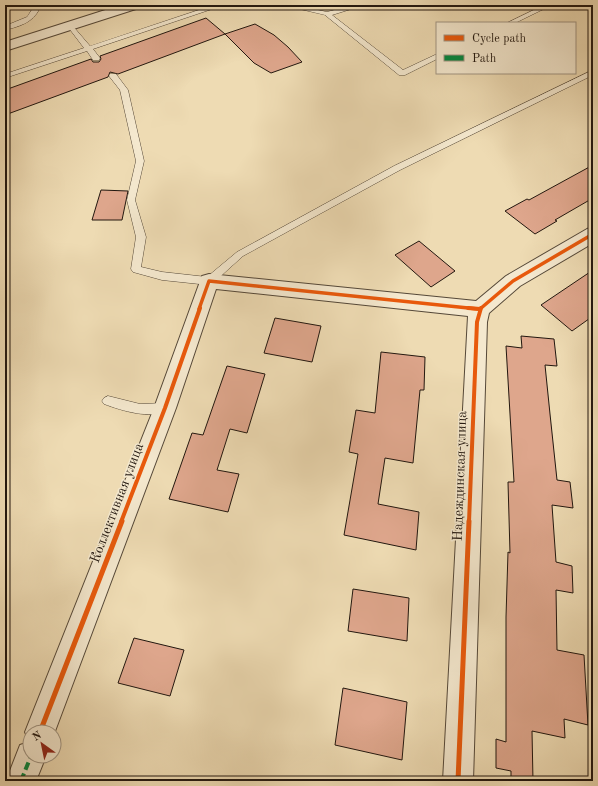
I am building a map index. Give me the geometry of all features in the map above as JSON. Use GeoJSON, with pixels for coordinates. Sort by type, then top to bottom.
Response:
{"type":"FeatureCollection","features":[{"type":"Feature","properties":{"kind":"street"},"geometry":{"type":"LineString","coordinates":[[5,48],[134,5]]}},
{"type":"Feature","properties":{"kind":"street"},"geometry":{"type":"LineString","coordinates":[[209,281],[480,308],[513,281],[593,234]]}},
{"type":"Feature","properties":{"kind":"street","name":"Коллективная улица"},"geometry":{"type":"LineString","coordinates":[[43,724],[165,408],[209,281]]}},
{"type":"Feature","properties":{"kind":"street","name":"Надеждинская улица"},"geometry":{"type":"LineString","coordinates":[[458,781],[477,330],[480,308]]}},
{"type":"Feature","properties":{"kind":"street"},"geometry":{"type":"LineString","coordinates":[[21,781],[28,764]]}},
{"type":"Feature","properties":{"kind":"lane"},"geometry":{"type":"LineString","coordinates":[[5,28],[28,20],[34,16],[38,5]]}},
{"type":"Feature","properties":{"kind":"lane"},"geometry":{"type":"LineString","coordinates":[[5,76],[221,5]]}},
{"type":"Feature","properties":{"kind":"lane"},"geometry":{"type":"LineString","coordinates":[[286,5],[327,14],[402,73],[436,56]]}},
{"type":"Feature","properties":{"kind":"lane"},"geometry":{"type":"LineString","coordinates":[[327,14],[361,5]]}},
{"type":"Feature","properties":{"kind":"lane"},"geometry":{"type":"LineString","coordinates":[[512,22],[549,5]]}},
{"type":"Feature","properties":{"kind":"lane"},"geometry":{"type":"LineString","coordinates":[[70,26],[96,58]]}},
{"type":"Feature","properties":{"kind":"lane"},"geometry":{"type":"LineString","coordinates":[[113,76],[124,90],[140,160],[131,200],[141,237],[136,269],[162,276],[209,281],[240,254],[397,168],[593,72]]}},
{"type":"Feature","properties":{"kind":"lane"},"geometry":{"type":"LineString","coordinates":[[108,401],[140,409],[165,408]]}},
{"type":"Feature","properties":{"kind":"building"},"geometry":{"type":"Polygon","coordinates":[[[206,18],[225,34],[118,74],[110,72],[108,77],[5,115],[5,90],[91,59],[93,62],[99,62],[101,59],[100,56],[206,18]]]}},
{"type":"Feature","properties":{"kind":"building"},"geometry":{"type":"Polygon","coordinates":[[[255,24],[274,35],[302,62],[271,73],[254,63],[225,34],[255,24]]]}},
{"type":"Feature","properties":{"kind":"building"},"geometry":{"type":"Polygon","coordinates":[[[593,165],[593,198],[555,220],[557,221],[535,234],[505,211],[527,199],[529,200],[593,165]]]}},
{"type":"Feature","properties":{"kind":"building"},"geometry":{"type":"Polygon","coordinates":[[[101,190],[128,191],[122,220],[92,220],[101,190]]]}},
{"type":"Feature","properties":{"kind":"building"},"geometry":{"type":"Polygon","coordinates":[[[419,241],[455,271],[431,287],[395,255],[419,241]]]}},
{"type":"Feature","properties":{"kind":"building"},"geometry":{"type":"Polygon","coordinates":[[[593,270],[593,316],[572,331],[541,305],[593,270]]]}},
{"type":"Feature","properties":{"kind":"building"},"geometry":{"type":"Polygon","coordinates":[[[275,318],[321,326],[312,362],[264,353],[275,318]]]}},
{"type":"Feature","properties":{"kind":"building"},"geometry":{"type":"Polygon","coordinates":[[[521,336],[554,339],[557,366],[545,365],[557,480],[570,482],[573,508],[552,505],[556,562],[572,566],[573,593],[556,590],[557,650],[584,655],[588,725],[564,719],[565,738],[532,731],[533,781],[511,781],[511,771],[496,768],[496,739],[506,742],[506,617],[508,552],[510,553],[508,482],[514,482],[506,346],[522,348],[521,336]]]}},
{"type":"Feature","properties":{"kind":"building"},"geometry":{"type":"Polygon","coordinates":[[[381,352],[425,357],[424,390],[420,390],[413,463],[385,458],[378,504],[419,512],[416,550],[344,535],[358,454],[349,452],[356,410],[375,413],[381,352]]]}},
{"type":"Feature","properties":{"kind":"building"},"geometry":{"type":"Polygon","coordinates":[[[227,366],[265,374],[247,433],[230,429],[217,470],[239,474],[228,512],[169,499],[192,433],[203,435],[227,366]]]}},
{"type":"Feature","properties":{"kind":"building"},"geometry":{"type":"Polygon","coordinates":[[[353,589],[409,598],[407,641],[348,631],[353,589]]]}},
{"type":"Feature","properties":{"kind":"building"},"geometry":{"type":"Polygon","coordinates":[[[134,638],[184,650],[170,696],[118,683],[134,638]]]}},
{"type":"Feature","properties":{"kind":"building"},"geometry":{"type":"Polygon","coordinates":[[[343,688],[407,702],[402,760],[335,745],[343,688]]]}},
{"type":"Feature","properties":{"kind":"marked path"},"geometry":{"type":"LineString","coordinates":[[21,781],[28,764]]}},
{"type":"Feature","properties":{"kind":"cycle path"},"geometry":{"type":"LineString","coordinates":[[458,781],[477,322],[480,309],[513,281],[593,234]]}},
{"type":"Feature","properties":{"kind":"cycle path"},"geometry":{"type":"LineString","coordinates":[[43,724],[165,408],[209,281],[480,309]]}}]}
